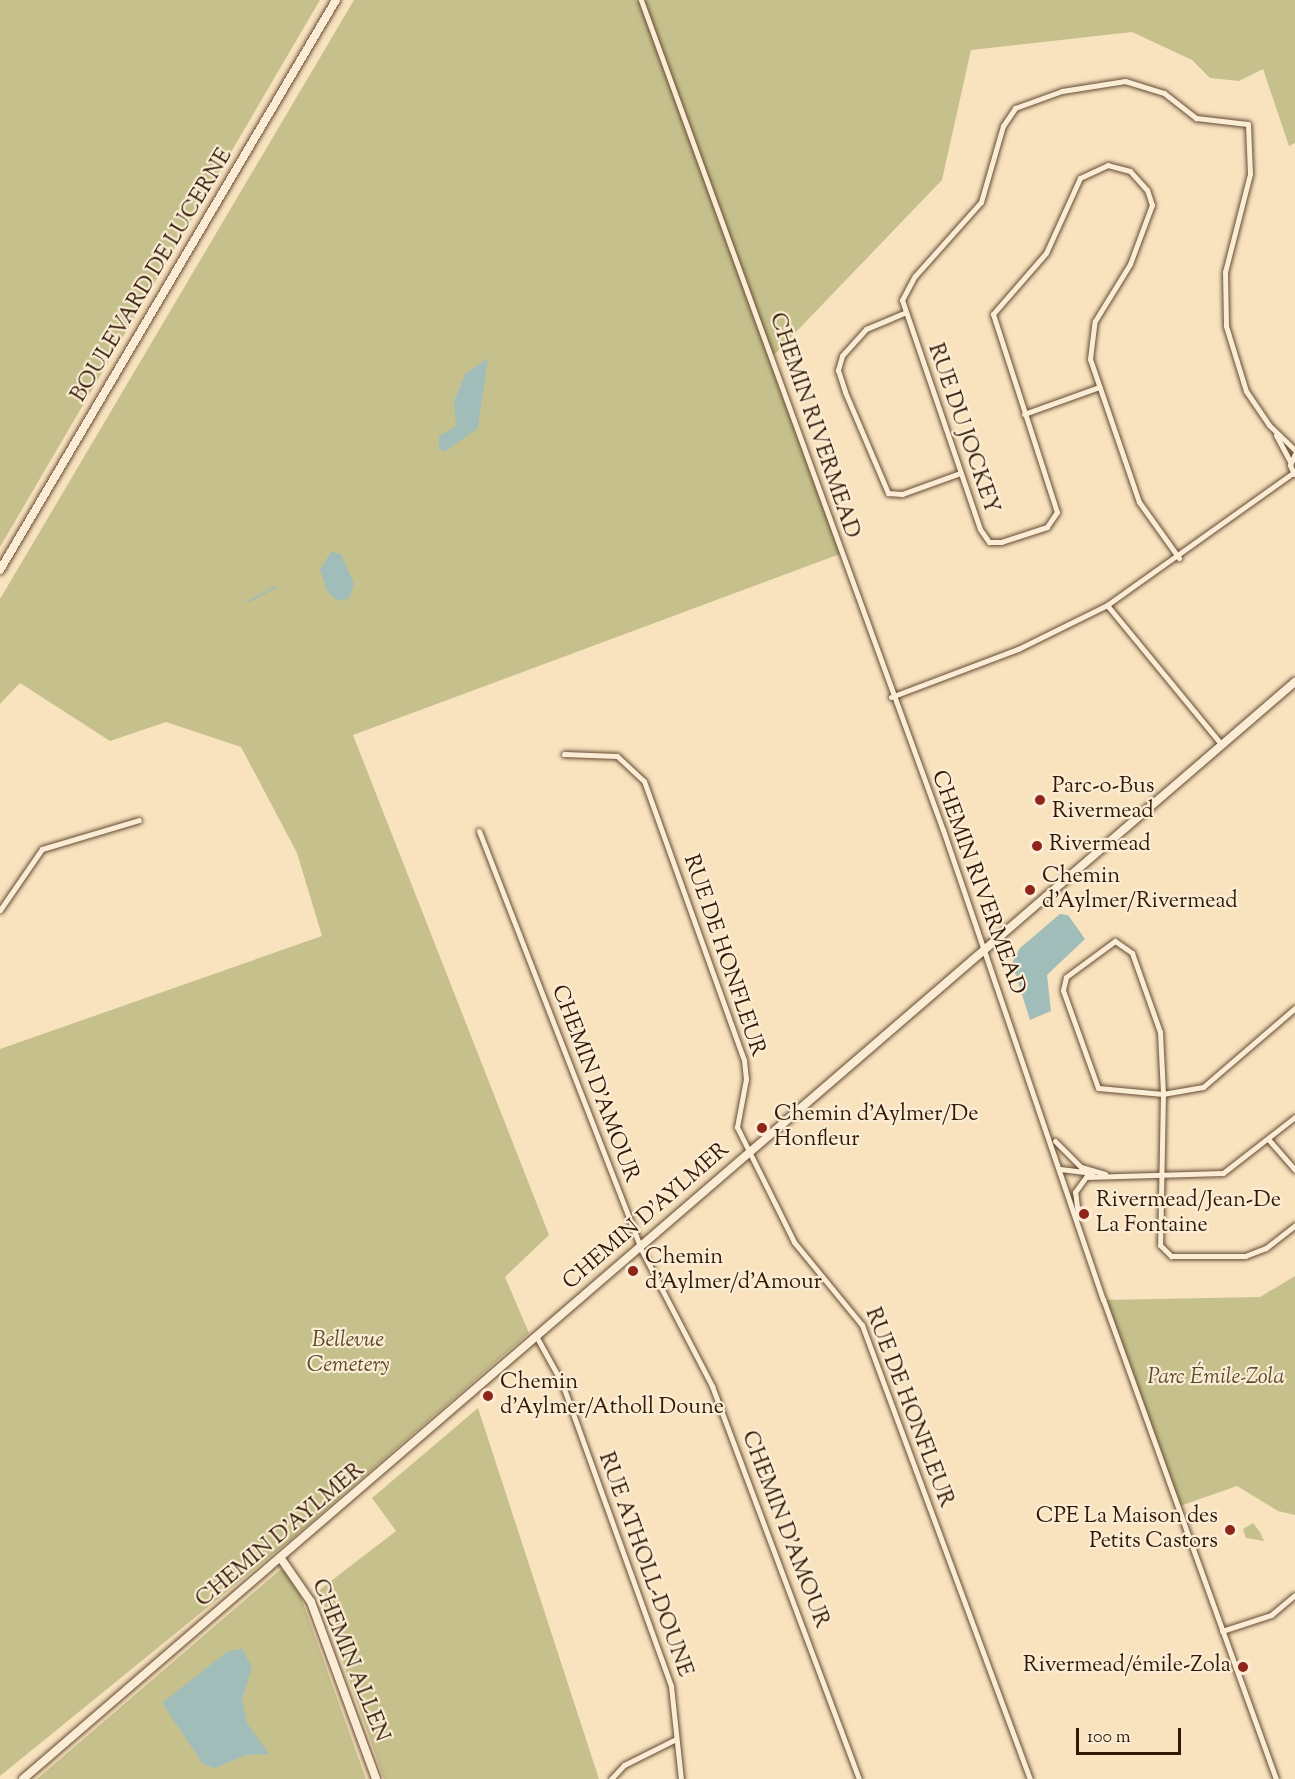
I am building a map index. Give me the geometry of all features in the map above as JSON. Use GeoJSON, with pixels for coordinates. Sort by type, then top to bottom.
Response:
{"type":"FeatureCollection","features":[{"type":"Feature","properties":{"kind":"main road","name":"BOULEVARD DE LUCERNE"},"geometry":{"type":"LineString","coordinates":[[0,570],[336,0]]}},
{"type":"Feature","properties":{"kind":"main road","name":"CHEMIN D'AYLMER"},"geometry":{"type":"LineString","coordinates":[[22,1779],[282,1560],[536,1336],[1295,682]]}},
{"type":"Feature","properties":{"kind":"main road","name":"CHEMIN ALLEN"},"geometry":{"type":"LineString","coordinates":[[282,1560],[311,1602],[376,1779]]}},
{"type":"Feature","properties":{"kind":"street","name":"CHEMIN RIVERMEAD"},"geometry":{"type":"LineString","coordinates":[[641,0],[1043,1116],[1080,1228],[1276,1779]]}},
{"type":"Feature","properties":{"kind":"street"},"geometry":{"type":"LineString","coordinates":[[891,697],[1018,649],[1107,605],[1179,558],[1294,474],[1290,461],[1274,431],[1244,385],[1226,326],[1225,272],[1250,174],[1248,124],[1196,117],[1164,93],[1125,81],[1021,104],[1003,126],[981,202],[908,286],[904,313],[866,329],[842,356],[838,370],[845,392],[888,493],[902,494],[960,473]]}},
{"type":"Feature","properties":{"kind":"street","name":"RUE DU JOCKEY"},"geometry":{"type":"LineString","coordinates":[[904,313],[960,473],[989,542],[1052,522],[1058,512],[993,314],[1046,254],[1080,178],[1108,165],[1130,171],[1147,190],[1152,205],[1130,264],[1095,321],[1090,359],[1139,502],[1179,558]]}},
{"type":"Feature","properties":{"kind":"street"},"geometry":{"type":"LineString","coordinates":[[1024,414],[1099,387]]}},
{"type":"Feature","properties":{"kind":"street"},"geometry":{"type":"LineString","coordinates":[[1274,431],[1295,450]]}},
{"type":"Feature","properties":{"kind":"street"},"geometry":{"type":"LineString","coordinates":[[1290,461],[1295,454]]}},
{"type":"Feature","properties":{"kind":"street"},"geometry":{"type":"LineString","coordinates":[[1107,605],[1222,745]]}},
{"type":"Feature","properties":{"kind":"street","name":"RUE DE HONFLEUR"},"geometry":{"type":"LineString","coordinates":[[564,754],[617,756],[644,781],[744,1060],[746,1079],[736,1121],[794,1242],[862,1325],[1030,1779]]}},
{"type":"Feature","properties":{"kind":"street"},"geometry":{"type":"LineString","coordinates":[[0,910],[42,849],[140,820]]}},
{"type":"Feature","properties":{"kind":"street","name":"CHEMIN D'AMOUR"},"geometry":{"type":"LineString","coordinates":[[479,831],[640,1247],[712,1386],[859,1779]]}},
{"type":"Feature","properties":{"kind":"street"},"geometry":{"type":"LineString","coordinates":[[1295,1008],[1203,1087],[1163,1094],[1098,1088],[1065,997],[1066,977],[1110,942],[1120,941],[1132,953],[1160,1032],[1163,1094],[1160,1245],[1166,1255],[1245,1256],[1266,1248],[1295,1225]]}},
{"type":"Feature","properties":{"kind":"street"},"geometry":{"type":"LineString","coordinates":[[1043,1116],[1064,1154],[1110,1175]]}},
{"type":"Feature","properties":{"kind":"street"},"geometry":{"type":"LineString","coordinates":[[1080,1228],[1077,1186],[1086,1177],[1223,1173],[1269,1140],[1295,1117]]}},
{"type":"Feature","properties":{"kind":"street"},"geometry":{"type":"LineString","coordinates":[[1269,1140],[1295,1170]]}},
{"type":"Feature","properties":{"kind":"street"},"geometry":{"type":"LineString","coordinates":[[1060,1169],[1110,1175]]}},
{"type":"Feature","properties":{"kind":"street","name":"RUE ATHOLL-DOUNE"},"geometry":{"type":"LineString","coordinates":[[536,1336],[562,1383],[671,1686],[674,1740],[681,1779]]}},
{"type":"Feature","properties":{"kind":"street"},"geometry":{"type":"LineString","coordinates":[[1222,1631],[1271,1615],[1295,1595]]}},
{"type":"Feature","properties":{"kind":"street"},"geometry":{"type":"LineString","coordinates":[[611,1779],[624,1765],[674,1740]]}},
{"type":"Feature","properties":{"kind":"green space"},"geometry":{"type":"Polygon","coordinates":[[[0,0],[320,0],[0,547],[0,0]]]}},
{"type":"Feature","properties":{"kind":"green space","name":"Bellevue Cemetery"},"geometry":{"type":"Polygon","coordinates":[[[354,0],[1295,0],[1295,143],[1289,146],[1263,69],[1239,81],[1210,78],[1192,60],[1132,32],[971,50],[942,180],[771,358],[840,554],[353,735],[549,1235],[505,1277],[529,1333],[294,1537],[0,1776],[0,1049],[322,936],[297,853],[241,747],[166,722],[110,741],[20,683],[0,704],[0,599],[354,0]]]}},
{"type":"Feature","properties":{"kind":"green space","name":"Parc Émile-Zola"},"geometry":{"type":"Polygon","coordinates":[[[1295,1276],[1295,1515],[1278,1511],[1237,1486],[1177,1507],[1103,1300],[1260,1297],[1295,1276]]]}},
{"type":"Feature","properties":{"kind":"green space"},"geometry":{"type":"Polygon","coordinates":[[[478,1408],[599,1779],[384,1779],[318,1591],[396,1531],[372,1498],[478,1408]]]}},
{"type":"Feature","properties":{"kind":"green space"},"geometry":{"type":"Polygon","coordinates":[[[1253,1523],[1264,1541],[1246,1538],[1243,1529],[1253,1523]]]}},
{"type":"Feature","properties":{"kind":"green space"},"geometry":{"type":"Polygon","coordinates":[[[281,1569],[293,1575],[366,1779],[37,1779],[281,1569]]]}},
{"type":"Feature","properties":{"kind":"water"},"geometry":{"type":"Polygon","coordinates":[[[488,358],[478,428],[444,452],[439,449],[439,436],[456,426],[454,402],[465,374],[488,358]]]}},
{"type":"Feature","properties":{"kind":"water"},"geometry":{"type":"Polygon","coordinates":[[[331,552],[341,554],[354,584],[349,598],[338,601],[327,591],[320,569],[331,552]]]}},
{"type":"Feature","properties":{"kind":"water"},"geometry":{"type":"Polygon","coordinates":[[[1060,914],[1068,915],[1085,939],[1047,975],[1051,1011],[1030,1020],[1012,963],[1020,948],[1060,914]]]}},
{"type":"Feature","properties":{"kind":"water"},"geometry":{"type":"Polygon","coordinates":[[[242,1649],[252,1667],[242,1700],[247,1723],[269,1754],[246,1755],[215,1768],[203,1764],[162,1703],[228,1651],[242,1649]]]}},
{"type":"Feature","properties":{"kind":"waterway"},"geometry":{"type":"LineString","coordinates":[[249,601],[277,587]]}},
{"type":"Feature","properties":{"kind":"place","name":"Parc-o-Bus Rivermead"},"geometry":{"type":"Point","coordinates":[1040,800]}},
{"type":"Feature","properties":{"kind":"place","name":"Rivermead"},"geometry":{"type":"Point","coordinates":[1037,846]}},
{"type":"Feature","properties":{"kind":"place","name":"Chemin d'Aylmer/Rivermead"},"geometry":{"type":"Point","coordinates":[1030,890]}},
{"type":"Feature","properties":{"kind":"place","name":"Chemin d'Aylmer/De Honfleur"},"geometry":{"type":"Point","coordinates":[762,1128]}},
{"type":"Feature","properties":{"kind":"place","name":"Rivermead/Jean-De La Fontaine"},"geometry":{"type":"Point","coordinates":[1084,1214]}},
{"type":"Feature","properties":{"kind":"place","name":"Chemin d'Aylmer/d'Amour"},"geometry":{"type":"Point","coordinates":[633,1271]}},
{"type":"Feature","properties":{"kind":"place","name":"Chemin d'Aylmer/Atholl Doune"},"geometry":{"type":"Point","coordinates":[488,1396]}},
{"type":"Feature","properties":{"kind":"place","name":"CPE La Maison des Petits Castors"},"geometry":{"type":"Point","coordinates":[1230,1530]}},
{"type":"Feature","properties":{"kind":"place","name":"Rivermead/émile-Zola"},"geometry":{"type":"Point","coordinates":[1243,1667]}}]}
